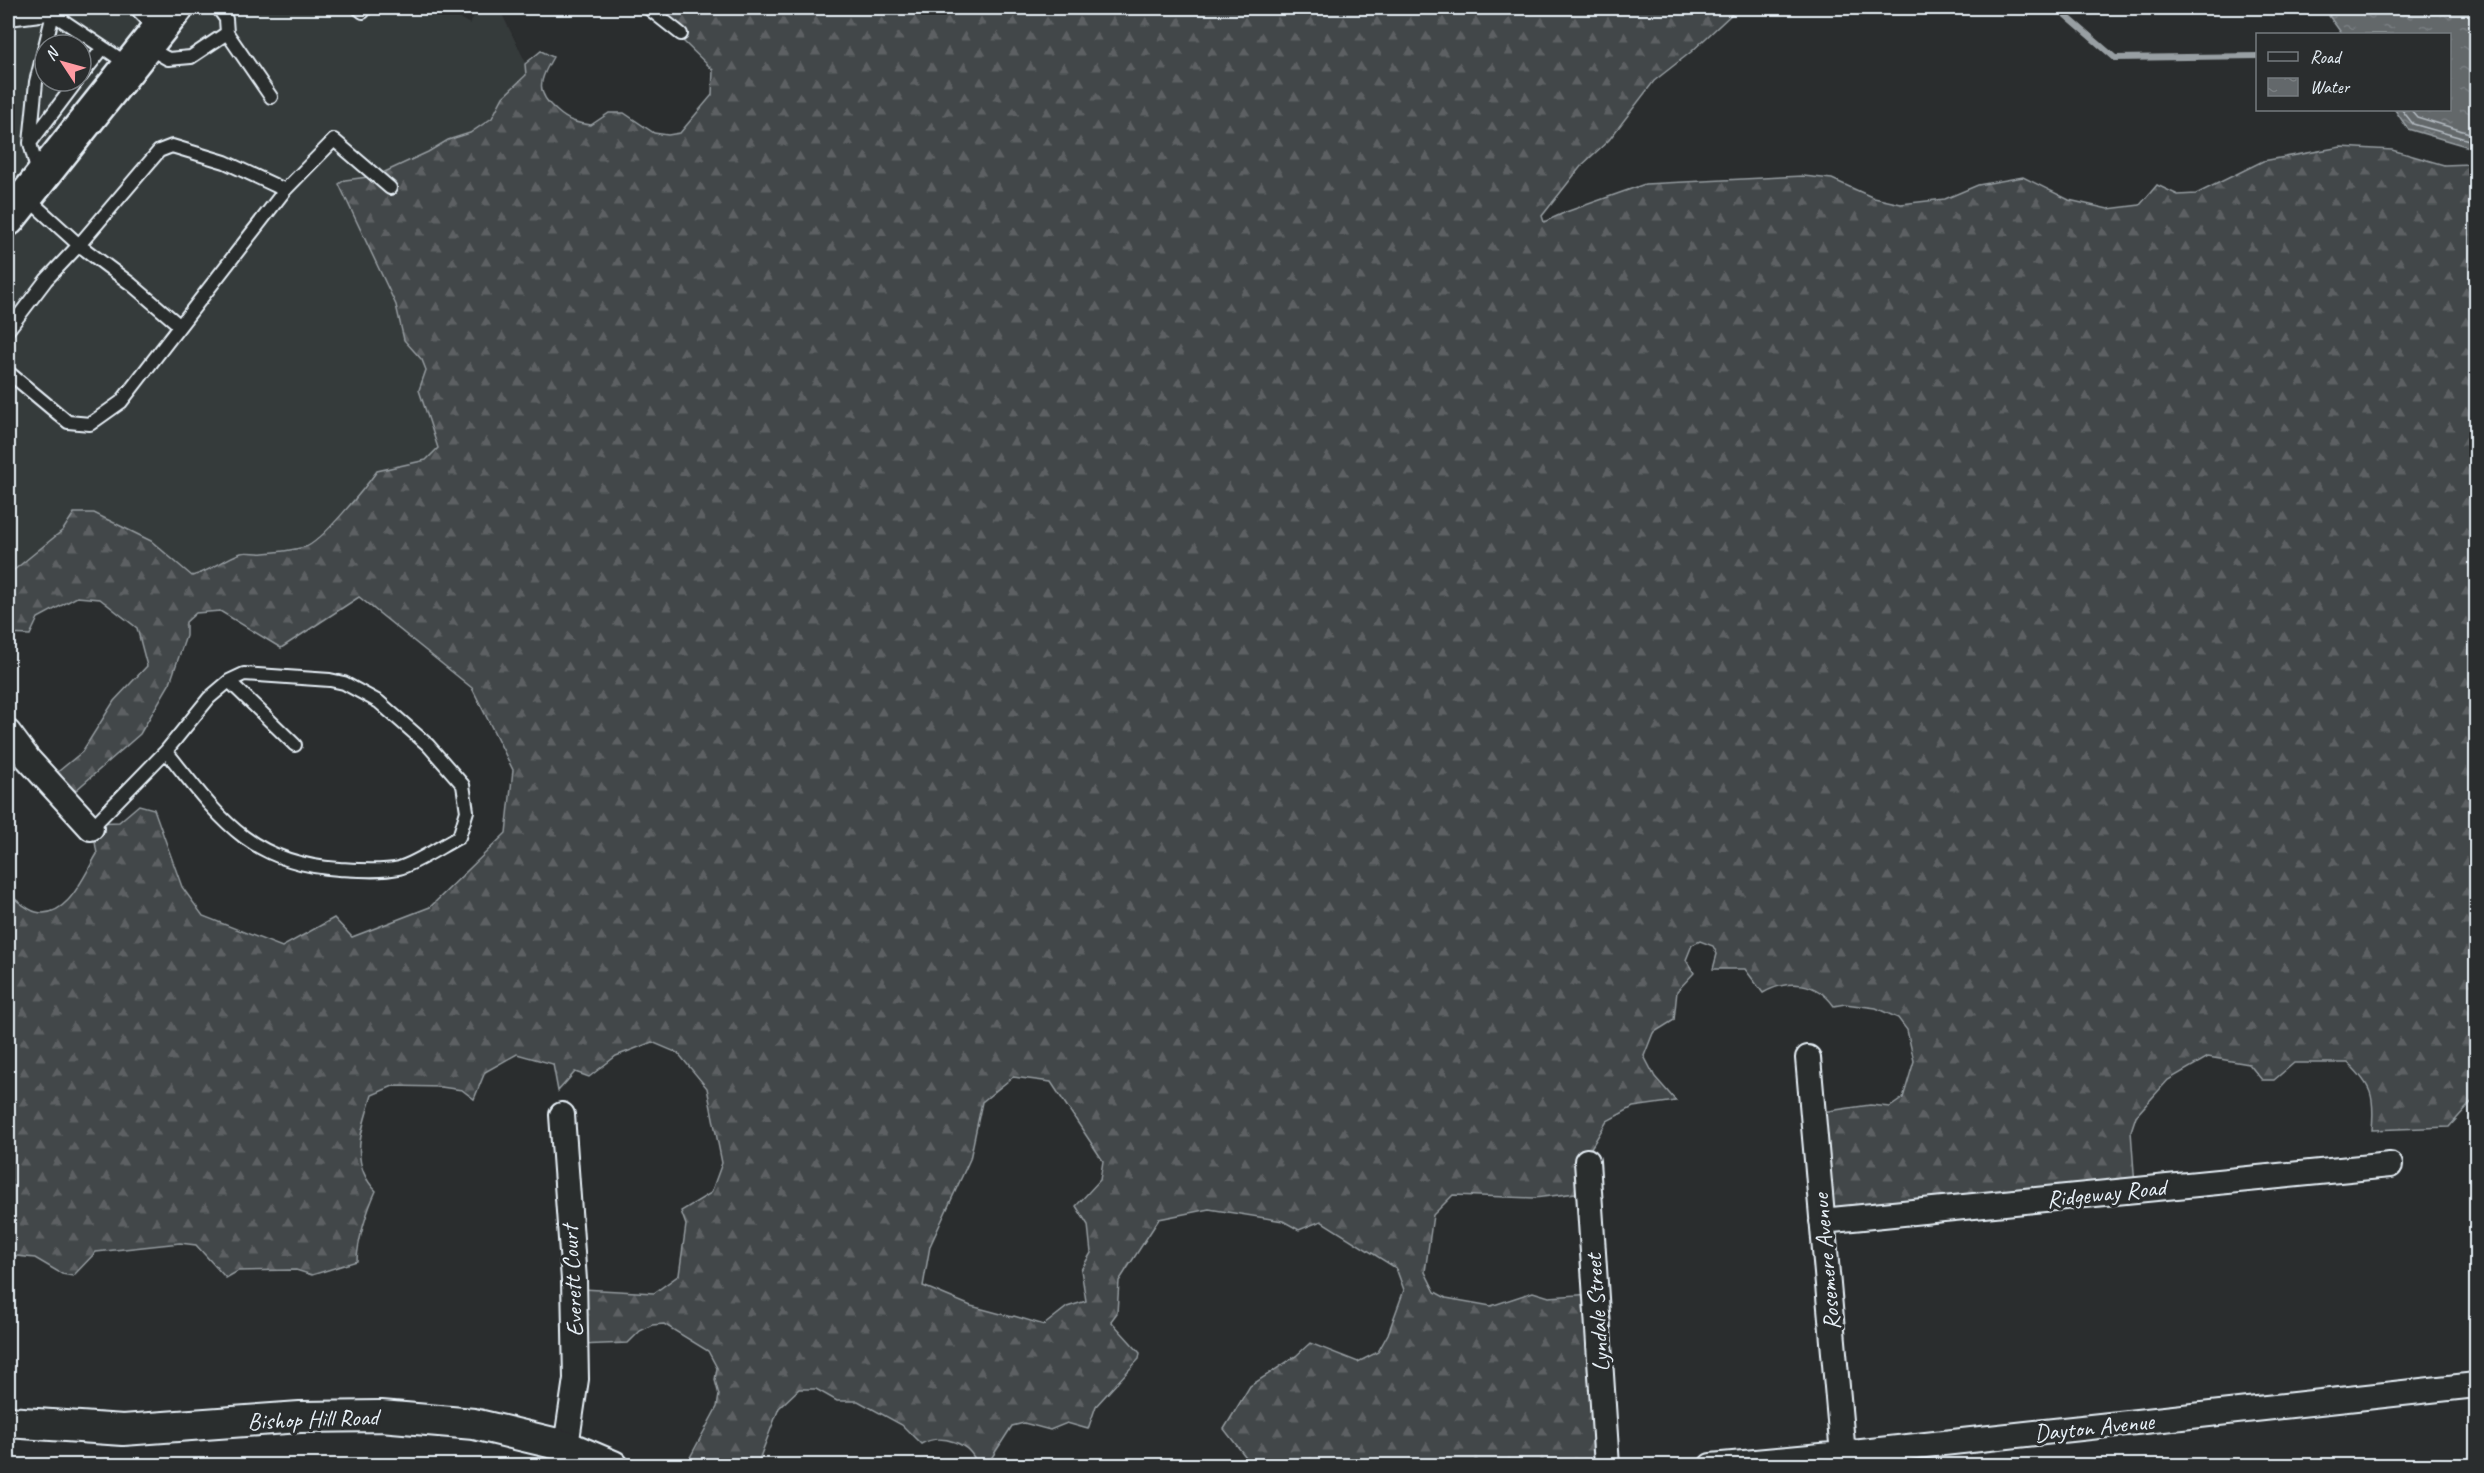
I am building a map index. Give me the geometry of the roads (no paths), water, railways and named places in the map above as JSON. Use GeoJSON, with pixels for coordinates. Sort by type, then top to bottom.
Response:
{"type":"FeatureCollection","features":[{"type":"Feature","properties":{"kind":"highway"},"geometry":{"type":"LineString","coordinates":[[24,198],[152,31]]}},
{"type":"Feature","properties":{"kind":"street"},"geometry":{"type":"LineString","coordinates":[[8,14],[48,10]]}},
{"type":"Feature","properties":{"kind":"street"},"geometry":{"type":"LineString","coordinates":[[8,732],[28,759],[91,828]]}},
{"type":"Feature","properties":{"kind":"street","name":"Rosemere Avenue"},"geometry":{"type":"LineString","coordinates":[[1808,1058],[1843,1460]]}},
{"type":"Feature","properties":{"kind":"street","name":"Everett Court"},"geometry":{"type":"LineString","coordinates":[[562,1115],[574,1280],[576,1379],[566,1446]]}},
{"type":"Feature","properties":{"kind":"street","name":"Lyndale Street"},"geometry":{"type":"LineString","coordinates":[[1587,1161],[1607,1466]]}},
{"type":"Feature","properties":{"kind":"street","name":"Ridgeway Road"},"geometry":{"type":"LineString","coordinates":[[1822,1221],[2390,1165]]}},
{"type":"Feature","properties":{"kind":"street","name":"Dayton Avenue"},"geometry":{"type":"LineString","coordinates":[[1711,1466],[1843,1460],[2476,1385]]}},
{"type":"Feature","properties":{"kind":"street","name":"Bishop Hill Road"},"geometry":{"type":"LineString","coordinates":[[8,1422],[123,1430],[300,1417],[381,1416],[474,1424],[566,1446],[613,1466]]}},
{"type":"Feature","properties":{"kind":"lane"},"geometry":{"type":"LineString","coordinates":[[218,8],[226,19],[227,33],[271,97]]}},
{"type":"Feature","properties":{"kind":"lane"},"geometry":{"type":"LineString","coordinates":[[358,8],[363,12],[366,8]]}},
{"type":"Feature","properties":{"kind":"lane"},"geometry":{"type":"LineString","coordinates":[[648,8],[681,34]]}},
{"type":"Feature","properties":{"kind":"lane"},"geometry":{"type":"LineString","coordinates":[[103,48],[48,10],[36,82],[24,198],[178,325]]}},
{"type":"Feature","properties":{"kind":"lane"},"geometry":{"type":"LineString","coordinates":[[93,61],[103,48],[152,31],[168,58],[191,57],[227,33]]}},
{"type":"Feature","properties":{"kind":"lane"},"geometry":{"type":"LineString","coordinates":[[30,142],[68,93]]}},
{"type":"Feature","properties":{"kind":"lane"},"geometry":{"type":"LineString","coordinates":[[8,372],[68,422],[90,424],[121,402],[178,325],[285,190],[334,140],[390,188]]}},
{"type":"Feature","properties":{"kind":"lane"},"geometry":{"type":"LineString","coordinates":[[8,330],[46,280],[159,151],[172,147],[225,162],[285,190]]}},
{"type":"Feature","properties":{"kind":"lane"},"geometry":{"type":"LineString","coordinates":[[91,828],[166,751],[209,698],[230,681],[244,674],[345,683],[379,702],[428,745],[463,785],[467,811],[459,837],[399,868],[353,870],[309,867],[271,854],[234,831],[210,806],[166,751]]}},
{"type":"Feature","properties":{"kind":"lane"},"geometry":{"type":"LineString","coordinates":[[230,681],[295,745]]}},
{"type":"Feature","properties":{"kind":"water"},"geometry":{"type":"Polygon","coordinates":[[[2333,8],[2476,8],[2476,149],[2408,129],[2396,111],[2451,111],[2451,33],[2341,33],[2329,16],[2333,8]]]}},
{"type":"Feature","properties":{"kind":"waterway"},"geometry":{"type":"LineString","coordinates":[[2057,8],[2115,58],[2256,56]]}}]}
